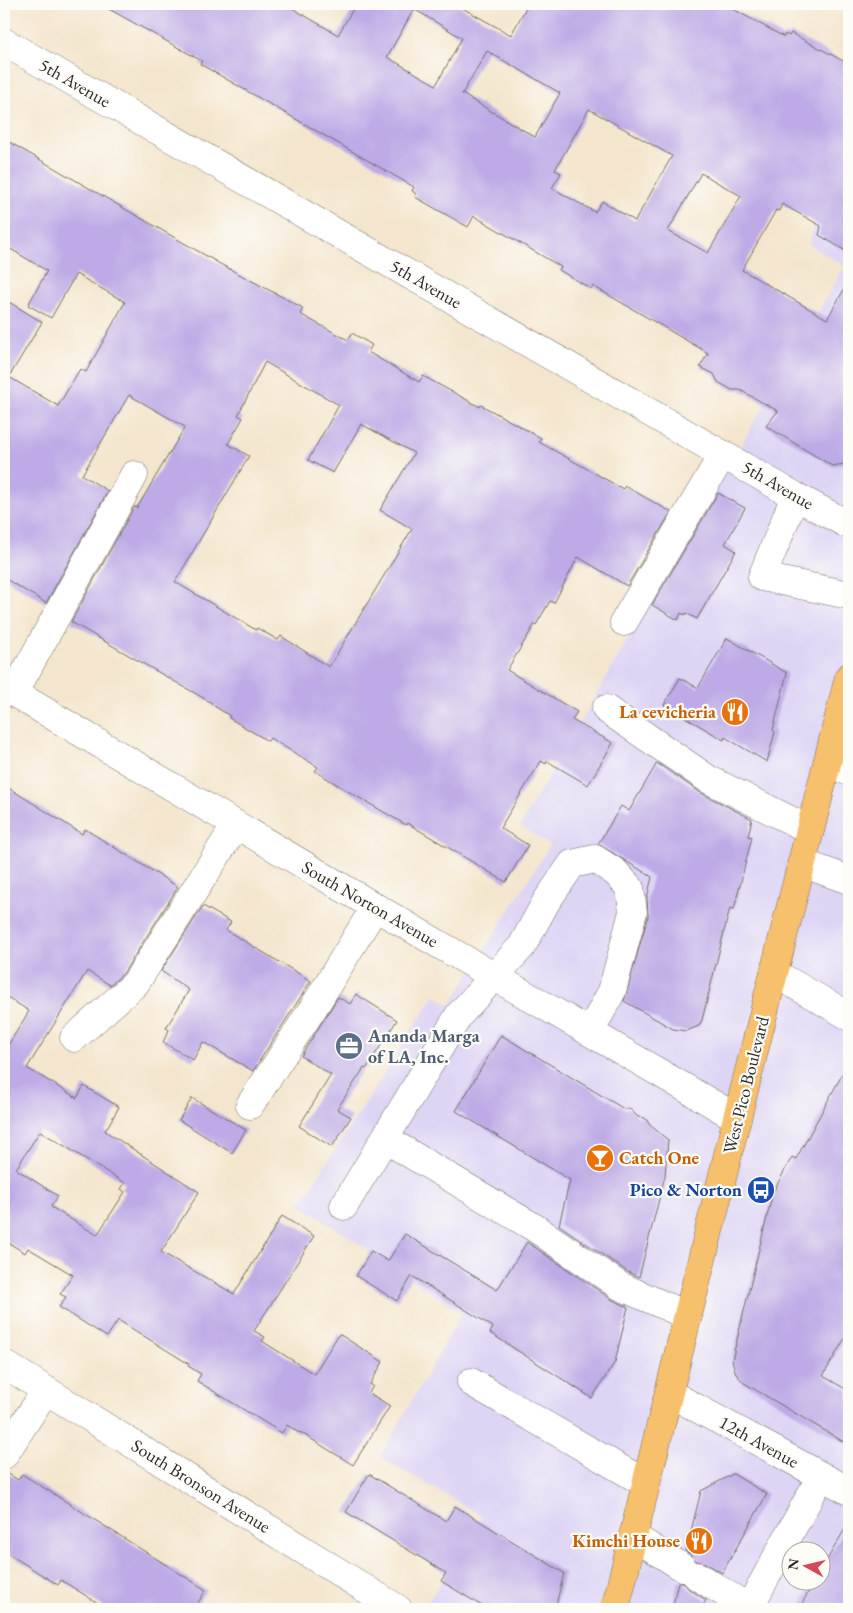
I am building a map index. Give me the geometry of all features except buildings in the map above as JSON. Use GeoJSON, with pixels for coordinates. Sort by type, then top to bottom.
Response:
{"type":"FeatureCollection","features":[{"type":"Feature","properties":{"kind":"main road","name":"West Pico Boulevard"},"geometry":{"type":"LineString","coordinates":[[615,1609],[810,830],[839,767],[849,677]]}},
{"type":"Feature","properties":{"kind":"street","name":"5th Avenue"},"geometry":{"type":"LineString","coordinates":[[4,42],[795,496],[849,525]]}},
{"type":"Feature","properties":{"kind":"street"},"geometry":{"type":"LineString","coordinates":[[624,622],[723,454]]}},
{"type":"Feature","properties":{"kind":"street"},"geometry":{"type":"LineString","coordinates":[[9,690],[134,475]]}},
{"type":"Feature","properties":{"kind":"street"},"geometry":{"type":"LineString","coordinates":[[795,496],[762,577],[849,595]]}},
{"type":"Feature","properties":{"kind":"street","name":"South Norton Avenue"},"geometry":{"type":"LineString","coordinates":[[9,690],[375,907],[737,1118]]}},
{"type":"Feature","properties":{"kind":"street"},"geometry":{"type":"LineString","coordinates":[[606,709],[708,779],[810,830]]}},
{"type":"Feature","properties":{"kind":"street"},"geometry":{"type":"LineString","coordinates":[[74,1038],[136,984],[236,825]]}},
{"type":"Feature","properties":{"kind":"street"},"geometry":{"type":"LineString","coordinates":[[344,1206],[459,1015],[522,946],[546,902],[572,864],[595,859],[615,872],[630,888],[634,912],[612,991],[590,1032]]}},
{"type":"Feature","properties":{"kind":"street"},"geometry":{"type":"LineString","coordinates":[[802,863],[849,880]]}},
{"type":"Feature","properties":{"kind":"street"},"geometry":{"type":"LineString","coordinates":[[250,1105],[317,1002],[375,907]]}},
{"type":"Feature","properties":{"kind":"street"},"geometry":{"type":"LineString","coordinates":[[774,973],[849,1016]]}},
{"type":"Feature","properties":{"kind":"street"},"geometry":{"type":"LineString","coordinates":[[385,1139],[535,1228],[620,1286],[688,1316]]}},
{"type":"Feature","properties":{"kind":"street","name":"South Bronson Avenue"},"geometry":{"type":"LineString","coordinates":[[4,1364],[398,1609]]}},
{"type":"Feature","properties":{"kind":"street"},"geometry":{"type":"LineString","coordinates":[[471,1382],[645,1483]]}},
{"type":"Feature","properties":{"kind":"street"},"geometry":{"type":"LineString","coordinates":[[4,1455],[46,1390]]}},
{"type":"Feature","properties":{"kind":"street","name":"12th Avenue"},"geometry":{"type":"LineString","coordinates":[[669,1393],[849,1491]]}},
{"type":"Feature","properties":{"kind":"street"},"geometry":{"type":"LineString","coordinates":[[633,1536],[749,1608],[821,1476]]}},
{"type":"Feature","properties":{"kind":"shaded area"},"geometry":{"type":"Polygon","coordinates":[[[849,95],[849,1609],[424,1609],[482,1516],[380,1457],[462,1313],[300,1204],[435,995],[450,1005],[550,845],[520,826],[845,266],[809,245],[849,95]]]}},
{"type":"Feature","properties":{"kind":"place","name":"La cevicheria"},"geometry":{"type":"Point","coordinates":[735,712]}},
{"type":"Feature","properties":{"kind":"place","name":"Ananda Marga of LA, Inc."},"geometry":{"type":"Point","coordinates":[349,1046]}},
{"type":"Feature","properties":{"kind":"place","name":"Catch One"},"geometry":{"type":"Point","coordinates":[600,1158]}},
{"type":"Feature","properties":{"kind":"place","name":"Pico & Norton"},"geometry":{"type":"Point","coordinates":[761,1190]}},
{"type":"Feature","properties":{"kind":"place","name":"Kimchi House"},"geometry":{"type":"Point","coordinates":[699,1541]}}]}
